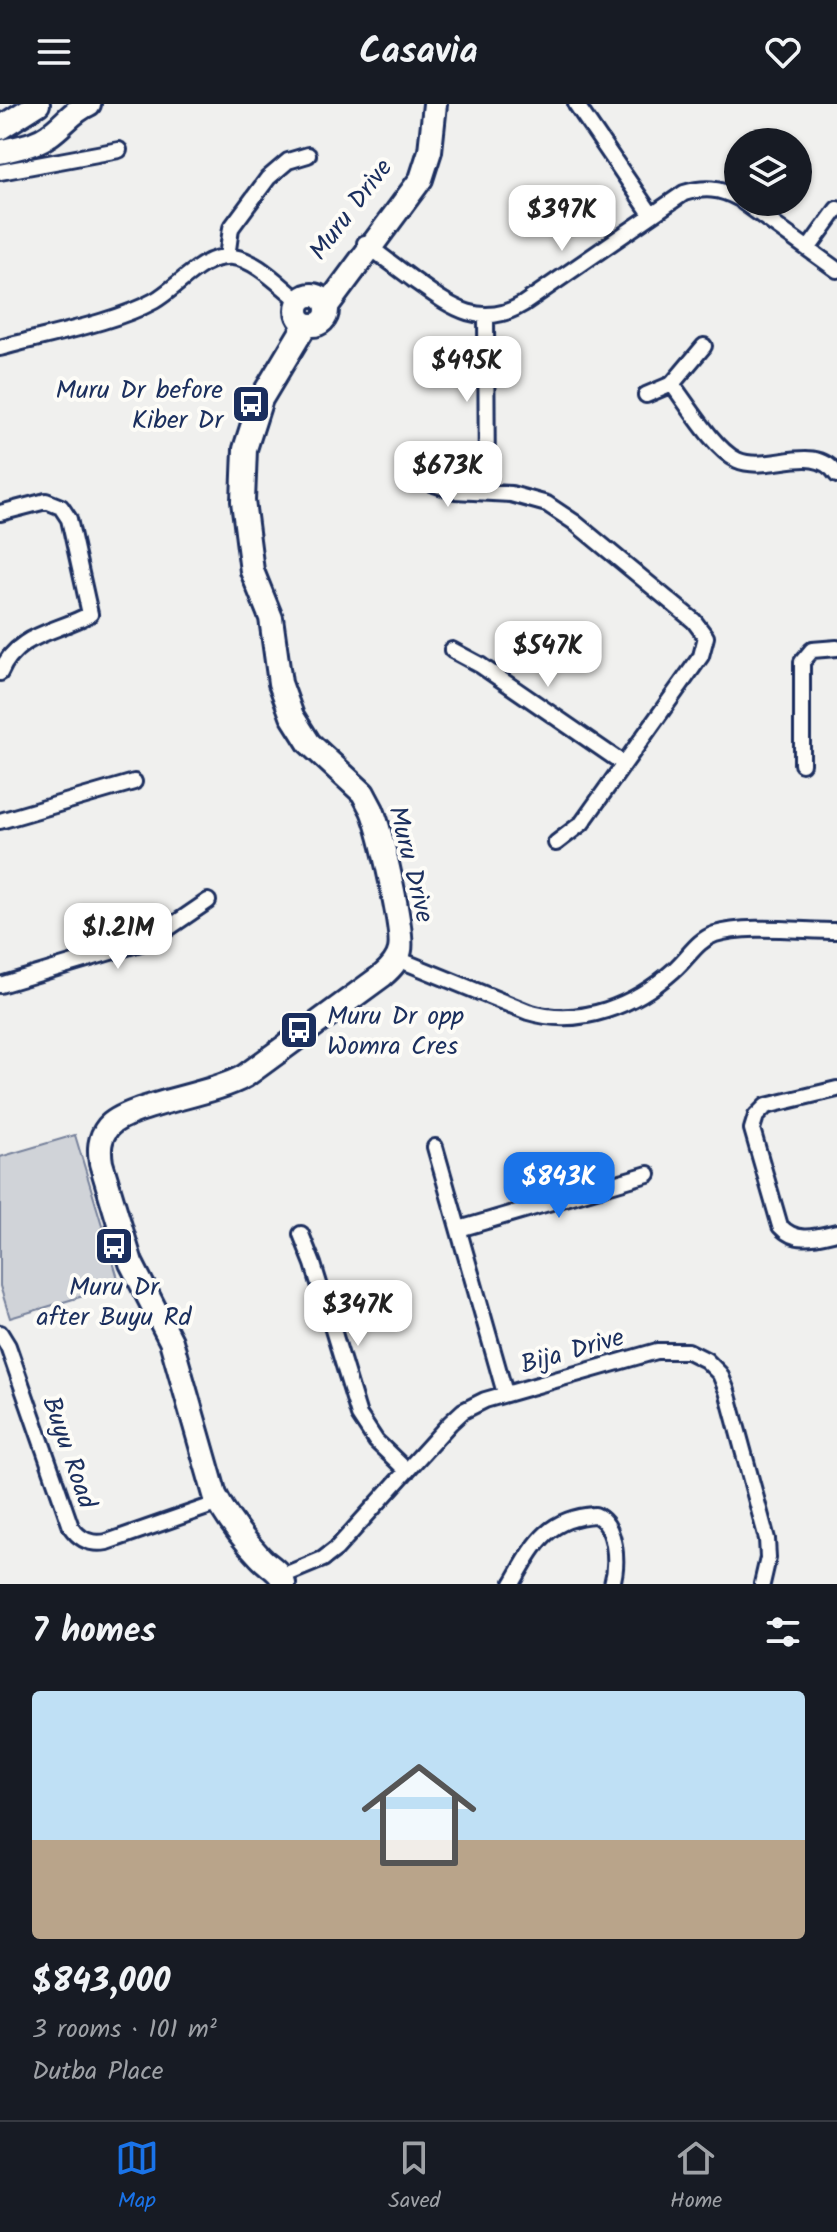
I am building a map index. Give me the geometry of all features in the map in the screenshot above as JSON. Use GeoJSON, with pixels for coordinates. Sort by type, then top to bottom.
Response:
{"type":"FeatureCollection","features":[{"type":"Feature","properties":{"kind":"street"},"geometry":{"type":"LineString","coordinates":[[0,128],[38,104]]}},
{"type":"Feature","properties":{"kind":"street"},"geometry":{"type":"LineString","coordinates":[[0,152],[43,139],[72,113],[89,104]]}},
{"type":"Feature","properties":{"kind":"street","name":"Muru Drive"},"geometry":{"type":"LineString","coordinates":[[368,246],[418,164],[422,141],[421,104]]}},
{"type":"Feature","properties":{"kind":"street","name":"Muru Drive"},"geometry":{"type":"LineString","coordinates":[[283,1580],[259,1555],[219,1503],[168,1334],[128,1256],[99,1148],[102,1135],[120,1117],[239,1080],[383,975],[398,959],[400,931],[375,817],[363,793],[317,753],[292,716],[280,683],[271,618],[252,571],[243,501],[245,449],[265,390],[306,324],[297,314],[368,246],[421,179],[430,151],[435,104]]}},
{"type":"Feature","properties":{"kind":"street"},"geometry":{"type":"LineString","coordinates":[[576,104],[651,214]]}},
{"type":"Feature","properties":{"kind":"street"},"geometry":{"type":"LineString","coordinates":[[0,172],[119,150]]}},
{"type":"Feature","properties":{"kind":"street"},"geometry":{"type":"LineString","coordinates":[[227,257],[231,228],[268,178],[288,161],[308,155]]}},
{"type":"Feature","properties":{"kind":"street"},"geometry":{"type":"LineString","coordinates":[[368,246],[450,306],[471,314],[486,315],[505,312],[523,304],[677,197],[695,190],[724,193]]}},
{"type":"Feature","properties":{"kind":"street"},"geometry":{"type":"LineString","coordinates":[[808,249],[837,209]]}},
{"type":"Feature","properties":{"kind":"street"},"geometry":{"type":"LineString","coordinates":[[762,216],[837,270]]}},
{"type":"Feature","properties":{"kind":"street"},"geometry":{"type":"LineString","coordinates":[[0,348],[136,310],[171,291],[210,260],[227,257],[247,262],[314,301]]}},
{"type":"Feature","properties":{"kind":"street"},"geometry":{"type":"LineString","coordinates":[[486,315],[487,492]]}},
{"type":"Feature","properties":{"kind":"street"},"geometry":{"type":"LineString","coordinates":[[646,395],[672,384],[704,346]]}},
{"type":"Feature","properties":{"kind":"street"},"geometry":{"type":"LineString","coordinates":[[672,384],[733,457],[749,463],[818,460],[837,475]]}},
{"type":"Feature","properties":{"kind":"street"},"geometry":{"type":"LineString","coordinates":[[419,479],[442,488],[511,494],[535,500],[561,512],[705,633],[706,642],[701,656],[582,823],[556,843]]}},
{"type":"Feature","properties":{"kind":"street"},"geometry":{"type":"LineString","coordinates":[[0,513],[46,501],[65,503],[90,614],[68,626],[29,639],[16,649],[0,673]]}},
{"type":"Feature","properties":{"kind":"street"},"geometry":{"type":"LineString","coordinates":[[802,764],[801,669],[805,655],[819,648],[837,648]]}},
{"type":"Feature","properties":{"kind":"street"},"geometry":{"type":"LineString","coordinates":[[452,650],[480,665],[624,764]]}},
{"type":"Feature","properties":{"kind":"street"},"geometry":{"type":"LineString","coordinates":[[0,821],[134,782]]}},
{"type":"Feature","properties":{"kind":"street"},"geometry":{"type":"LineString","coordinates":[[0,985],[151,940],[208,901]]}},
{"type":"Feature","properties":{"kind":"street"},"geometry":{"type":"LineString","coordinates":[[398,959],[528,1012],[580,1017],[607,1011],[630,1000],[671,973],[701,941],[716,933],[739,930],[837,931]]}},
{"type":"Feature","properties":{"kind":"street"},"geometry":{"type":"LineString","coordinates":[[837,1089],[766,1106],[756,1116],[752,1129],[777,1221],[783,1230],[800,1238],[837,1232]]}},
{"type":"Feature","properties":{"kind":"street"},"geometry":{"type":"LineString","coordinates":[[435,1147],[505,1393]]}},
{"type":"Feature","properties":{"kind":"street"},"geometry":{"type":"LineString","coordinates":[[459,1229],[648,1174]]}},
{"type":"Feature","properties":{"kind":"street"},"geometry":{"type":"LineString","coordinates":[[301,1234],[359,1415],[376,1441],[407,1471]]}},
{"type":"Feature","properties":{"kind":"street","name":"Buyu Road"},"geometry":{"type":"LineString","coordinates":[[0,1333],[8,1346],[69,1522],[81,1538],[89,1542],[107,1542],[219,1503]]}},
{"type":"Feature","properties":{"kind":"street","name":"Bija Drive"},"geometry":{"type":"LineString","coordinates":[[283,1580],[330,1554],[463,1411],[505,1393],[666,1349],[688,1351],[706,1360],[720,1374],[727,1391],[765,1529],[768,1558],[762,1584]]}},
{"type":"Feature","properties":{"kind":"street"},"geometry":{"type":"LineString","coordinates":[[512,1584],[546,1531],[558,1524],[595,1515],[606,1523],[616,1553],[617,1567],[612,1584]]}},
{"type":"Feature","properties":{"kind":"shaded area"},"geometry":{"type":"Polygon","coordinates":[[[75,1135],[120,1285],[10,1318],[0,1286],[0,1157],[75,1135]]]}},
{"type":"Feature","properties":{"kind":"place","name":"Muru Dr before Kiber Dr"},"geometry":{"type":"Point","coordinates":[251,404]}},
{"type":"Feature","properties":{"kind":"place","name":"Muru Dr opp Womra Cres"},"geometry":{"type":"Point","coordinates":[299,1030]}},
{"type":"Feature","properties":{"kind":"place","name":"Muru Dr after Buyu Rd"},"geometry":{"type":"Point","coordinates":[114,1246]}}]}
